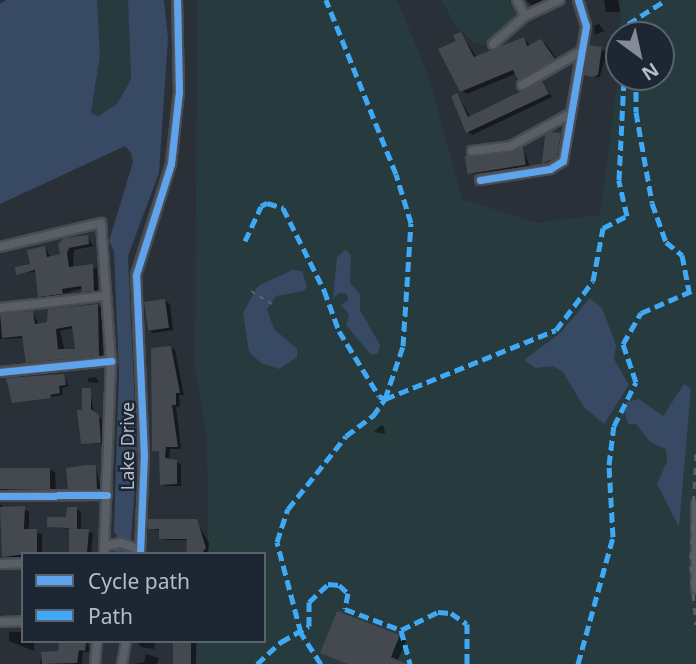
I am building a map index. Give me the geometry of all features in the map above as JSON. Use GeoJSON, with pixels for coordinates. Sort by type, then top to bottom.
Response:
{"type":"FeatureCollection","features":[{"type":"Feature","properties":{"kind":"street","name":"Lake Drive"},"geometry":{"type":"LineString","coordinates":[[140,552],[144,456],[136,275],[171,164],[179,92],[177,0]]}},
{"type":"Feature","properties":{"kind":"street"},"geometry":{"type":"LineString","coordinates":[[517,0],[525,16]]}},
{"type":"Feature","properties":{"kind":"street"},"geometry":{"type":"LineString","coordinates":[[493,44],[525,16],[547,3],[559,0]]}},
{"type":"Feature","properties":{"kind":"street"},"geometry":{"type":"LineString","coordinates":[[480,180],[559,165],[586,26],[579,0]]}},
{"type":"Feature","properties":{"kind":"street"},"geometry":{"type":"LineString","coordinates":[[522,85],[582,51]]}},
{"type":"Feature","properties":{"kind":"street"},"geometry":{"type":"LineString","coordinates":[[472,151],[511,146],[570,114]]}},
{"type":"Feature","properties":{"kind":"street"},"geometry":{"type":"LineString","coordinates":[[0,247],[101,223],[111,361],[104,550],[121,543],[140,552]]}},
{"type":"Feature","properties":{"kind":"street"},"geometry":{"type":"LineString","coordinates":[[0,308],[106,296]]}},
{"type":"Feature","properties":{"kind":"street"},"geometry":{"type":"LineString","coordinates":[[0,372],[111,361]]}},
{"type":"Feature","properties":{"kind":"street"},"geometry":{"type":"LineString","coordinates":[[0,496],[107,495]]}},
{"type":"Feature","properties":{"kind":"street"},"geometry":{"type":"LineString","coordinates":[[696,505],[696,589]]}},
{"type":"Feature","properties":{"kind":"street"},"geometry":{"type":"LineString","coordinates":[[0,564],[21,563]]}},
{"type":"Feature","properties":{"kind":"street"},"geometry":{"type":"LineString","coordinates":[[0,622],[21,621]]}},
{"type":"Feature","properties":{"kind":"street"},"geometry":{"type":"LineString","coordinates":[[95,664],[97,643]]}},
{"type":"Feature","properties":{"kind":"street"},"geometry":{"type":"LineString","coordinates":[[122,664],[126,643]]}},
{"type":"Feature","properties":{"kind":"path"},"geometry":{"type":"LineString","coordinates":[[251,291],[272,304]]}},
{"type":"Feature","properties":{"kind":"green space"},"geometry":{"type":"Polygon","coordinates":[[[97,0],[128,0],[131,79],[117,104],[98,116],[91,113],[100,55],[97,0]]]}},
{"type":"Feature","properties":{"kind":"green space"},"geometry":{"type":"Polygon","coordinates":[[[197,0],[397,0],[428,75],[462,199],[537,223],[600,215],[616,91],[675,91],[675,21],[621,21],[620,0],[696,0],[696,664],[195,664],[198,643],[266,643],[266,552],[208,552],[207,436],[195,370],[197,0]]]}},
{"type":"Feature","properties":{"kind":"green space"},"geometry":{"type":"Polygon","coordinates":[[[441,0],[509,0],[520,20],[508,34],[487,46],[473,42],[456,26],[441,0]]]}},
{"type":"Feature","properties":{"kind":"water"},"geometry":{"type":"Polygon","coordinates":[[[6,0],[97,0],[100,55],[91,113],[98,116],[117,104],[131,79],[128,0],[164,0],[168,38],[159,173],[128,256],[137,453],[130,552],[114,552],[118,538],[114,531],[119,373],[114,251],[109,241],[133,162],[131,153],[125,146],[0,204],[0,4],[6,0]]]}},
{"type":"Feature","properties":{"kind":"water"},"geometry":{"type":"Polygon","coordinates":[[[346,249],[351,256],[350,283],[360,294],[360,310],[380,345],[378,353],[371,355],[346,325],[349,314],[341,305],[348,300],[347,294],[339,293],[333,298],[337,257],[346,249]]]}},
{"type":"Feature","properties":{"kind":"water"},"geometry":{"type":"Polygon","coordinates":[[[292,270],[302,271],[307,286],[304,291],[276,296],[267,309],[274,329],[297,349],[297,357],[279,369],[261,363],[249,352],[243,313],[258,286],[292,270]]]}},
{"type":"Feature","properties":{"kind":"water"},"geometry":{"type":"Polygon","coordinates":[[[590,298],[602,308],[616,345],[614,359],[629,385],[604,424],[584,407],[563,372],[553,366],[535,368],[524,360],[560,333],[590,298]]]}},
{"type":"Feature","properties":{"kind":"water"},"geometry":{"type":"Polygon","coordinates":[[[684,384],[691,389],[679,527],[657,484],[667,461],[666,449],[650,442],[636,424],[628,424],[624,410],[626,402],[639,399],[663,416],[684,384]]]}},
{"type":"Feature","properties":{"kind":"building"},"geometry":{"type":"Polygon","coordinates":[[[461,32],[474,57],[524,37],[527,46],[541,39],[555,59],[518,80],[513,70],[460,92],[438,49],[456,41],[453,35],[461,32]]]}},
{"type":"Feature","properties":{"kind":"building"},"geometry":{"type":"Polygon","coordinates":[[[589,45],[602,47],[598,75],[592,77],[584,75],[589,45]]]}},
{"type":"Feature","properties":{"kind":"building"},"geometry":{"type":"Polygon","coordinates":[[[542,81],[549,94],[466,133],[451,96],[457,93],[468,117],[542,81]]]}},
{"type":"Feature","properties":{"kind":"building"},"geometry":{"type":"Polygon","coordinates":[[[551,132],[561,133],[557,157],[542,164],[545,135],[551,132]]]}},
{"type":"Feature","properties":{"kind":"building"},"geometry":{"type":"Polygon","coordinates":[[[523,147],[526,165],[468,174],[465,156],[523,147]]]}},
{"type":"Feature","properties":{"kind":"building"},"geometry":{"type":"Polygon","coordinates":[[[88,235],[89,244],[69,248],[67,253],[69,267],[93,264],[94,291],[82,292],[81,286],[62,289],[63,294],[38,297],[35,270],[16,275],[15,267],[30,264],[27,250],[45,246],[47,257],[60,254],[58,244],[64,238],[88,235]]]}},
{"type":"Feature","properties":{"kind":"building"},"geometry":{"type":"Polygon","coordinates":[[[165,299],[169,328],[148,331],[144,302],[165,299]]]}},
{"type":"Feature","properties":{"kind":"building"},"geometry":{"type":"Polygon","coordinates":[[[98,304],[99,356],[26,363],[22,336],[2,338],[0,314],[33,311],[35,324],[47,322],[48,309],[98,304]],[[72,326],[56,329],[58,349],[75,349],[72,326]]]}},
{"type":"Feature","properties":{"kind":"building"},"geometry":{"type":"Polygon","coordinates":[[[171,346],[180,393],[176,393],[176,405],[172,405],[178,447],[166,447],[165,458],[177,460],[177,484],[160,485],[159,451],[152,451],[151,348],[171,346]]]}},
{"type":"Feature","properties":{"kind":"building"},"geometry":{"type":"Polygon","coordinates":[[[64,374],[66,385],[59,386],[60,393],[50,395],[51,398],[12,403],[6,378],[64,374]]]}},
{"type":"Feature","properties":{"kind":"building"},"geometry":{"type":"Polygon","coordinates":[[[82,388],[91,388],[91,409],[99,415],[101,443],[81,444],[77,410],[82,410],[82,388]]]}},
{"type":"Feature","properties":{"kind":"building"},"geometry":{"type":"Polygon","coordinates":[[[96,465],[97,489],[68,489],[66,468],[96,465]]]}},
{"type":"Feature","properties":{"kind":"building"},"geometry":{"type":"Polygon","coordinates":[[[0,468],[50,468],[50,489],[0,489],[0,468]]]}},
{"type":"Feature","properties":{"kind":"building"},"geometry":{"type":"Polygon","coordinates":[[[25,506],[24,529],[37,529],[37,552],[21,552],[21,555],[2,557],[0,507],[25,506]]]}},
{"type":"Feature","properties":{"kind":"building"},"geometry":{"type":"Polygon","coordinates":[[[67,507],[77,507],[77,529],[89,529],[87,552],[69,552],[69,528],[47,527],[47,517],[66,517],[67,507]]]}},
{"type":"Feature","properties":{"kind":"building"},"geometry":{"type":"Polygon","coordinates":[[[148,519],[197,519],[206,548],[203,552],[186,552],[187,539],[159,539],[159,529],[148,529],[148,519]]]}},
{"type":"Feature","properties":{"kind":"building"},"geometry":{"type":"Polygon","coordinates":[[[337,611],[400,635],[391,657],[407,664],[348,664],[320,653],[337,611]]]}},
{"type":"Feature","properties":{"kind":"building"},"geometry":{"type":"Polygon","coordinates":[[[59,643],[86,643],[85,651],[79,650],[77,663],[42,664],[41,652],[58,651],[59,643]]]}},
{"type":"Feature","properties":{"kind":"building"},"geometry":{"type":"Polygon","coordinates":[[[173,643],[191,643],[191,664],[173,664],[173,643]]]}},
{"type":"Feature","properties":{"kind":"railway"},"geometry":{"type":"LineString","coordinates":[[696,454],[691,566],[696,625]]}},
{"type":"Feature","properties":{"kind":"marked path"},"geometry":{"type":"LineString","coordinates":[[321,664],[301,633],[277,542],[288,509],[346,436],[373,416],[385,399],[403,346],[411,223],[396,174],[326,0]]}},
{"type":"Feature","properties":{"kind":"marked path"},"geometry":{"type":"LineString","coordinates":[[633,21],[666,0]]}},
{"type":"Feature","properties":{"kind":"marked path"},"geometry":{"type":"LineString","coordinates":[[245,241],[261,206],[267,203],[283,208],[324,290],[339,331],[379,396],[385,399],[556,330],[593,281],[603,228],[627,216],[619,180],[623,91]]}},
{"type":"Feature","properties":{"kind":"marked path"},"geometry":{"type":"LineString","coordinates":[[636,91],[636,112],[652,203],[666,242],[682,255],[689,291]]}},
{"type":"Feature","properties":{"kind":"marked path"},"geometry":{"type":"LineString","coordinates":[[578,664],[613,537],[609,465],[614,426],[636,382],[623,344],[641,313],[696,289]]}},
{"type":"Feature","properties":{"kind":"marked path"},"geometry":{"type":"LineString","coordinates":[[257,664],[281,642],[309,626],[309,602],[328,584],[339,585],[348,593],[345,609],[401,630],[410,664]]}},
{"type":"Feature","properties":{"kind":"marked path"},"geometry":{"type":"LineString","coordinates":[[401,630],[438,612],[451,613],[467,624],[467,664]]}},
{"type":"Feature","properties":{"kind":"cycle path"},"geometry":{"type":"LineString","coordinates":[[140,552],[144,456],[136,275],[171,164],[179,92],[177,0]]}},
{"type":"Feature","properties":{"kind":"cycle path"},"geometry":{"type":"LineString","coordinates":[[480,180],[550,169],[563,161],[586,26],[578,0]]}},
{"type":"Feature","properties":{"kind":"cycle path"},"geometry":{"type":"LineString","coordinates":[[0,372],[111,361]]}},
{"type":"Feature","properties":{"kind":"cycle path"},"geometry":{"type":"LineString","coordinates":[[0,496],[107,495]]}}]}
